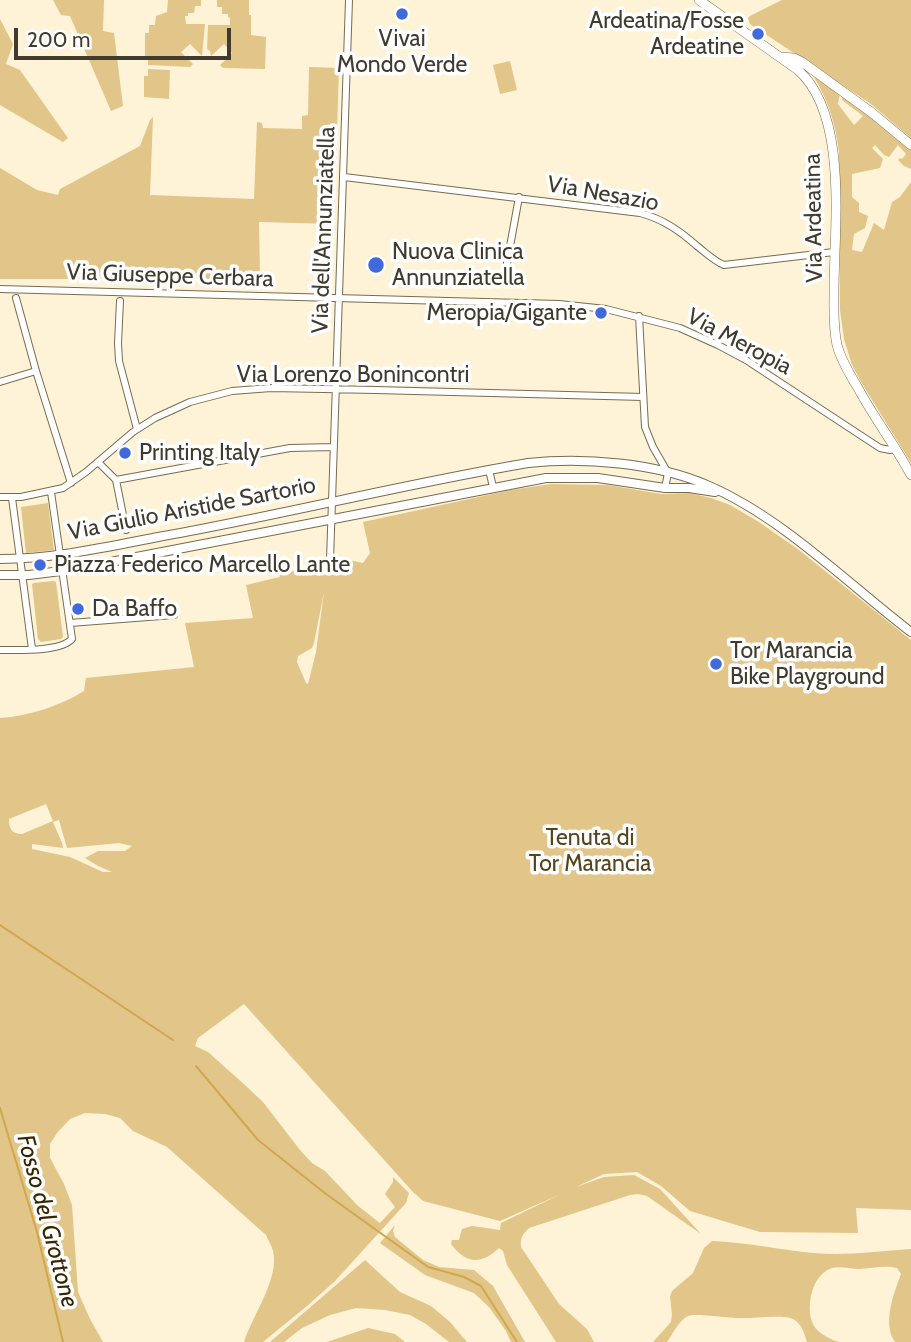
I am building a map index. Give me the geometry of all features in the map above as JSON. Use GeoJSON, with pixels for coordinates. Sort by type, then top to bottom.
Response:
{"type":"FeatureCollection","features":[{"type":"Feature","properties":{"kind":"main road","name":"Via Ardeatina"},"geometry":{"type":"LineString","coordinates":[[701,1],[794,67],[817,93],[827,120],[835,167],[834,314],[838,348],[850,376],[911,475]]}},
{"type":"Feature","properties":{"kind":"main road"},"geometry":{"type":"LineString","coordinates":[[780,57],[791,57],[800,61],[871,112],[911,145]]}},
{"type":"Feature","properties":{"kind":"street","name":"Via dell'Annunziatella"},"geometry":{"type":"LineString","coordinates":[[332,502],[349,0]]}},
{"type":"Feature","properties":{"kind":"street","name":"Via Nesazio"},"geometry":{"type":"LineString","coordinates":[[344,177],[646,215],[673,227],[724,265],[834,252]]}},
{"type":"Feature","properties":{"kind":"street"},"geometry":{"type":"LineString","coordinates":[[507,263],[519,198]]}},
{"type":"Feature","properties":{"kind":"street","name":"Via Giuseppe Cerbara"},"geometry":{"type":"LineString","coordinates":[[0,289],[339,299]]}},
{"type":"Feature","properties":{"kind":"street"},"geometry":{"type":"LineString","coordinates":[[16,299],[71,483]]}},
{"type":"Feature","properties":{"kind":"street","name":"Via Meropia"},"geometry":{"type":"LineString","coordinates":[[339,299],[559,304],[639,316],[680,328],[718,345],[746,360],[880,448],[896,449]]}},
{"type":"Feature","properties":{"kind":"street"},"geometry":{"type":"LineString","coordinates":[[120,301],[119,361],[137,429]]}},
{"type":"Feature","properties":{"kind":"street"},"geometry":{"type":"LineString","coordinates":[[639,316],[644,420],[647,434],[668,473],[666,488]]}},
{"type":"Feature","properties":{"kind":"street"},"geometry":{"type":"LineString","coordinates":[[0,382],[36,371]]}},
{"type":"Feature","properties":{"kind":"street","name":"Via Lorenzo Bonincontri"},"geometry":{"type":"LineString","coordinates":[[51,492],[71,483],[137,429],[167,412],[181,405],[232,391],[271,388],[643,397]]}},
{"type":"Feature","properties":{"kind":"street"},"geometry":{"type":"LineString","coordinates":[[116,480],[294,447],[334,447]]}},
{"type":"Feature","properties":{"kind":"street","name":"Via Giulio Aristide Sartorio"},"geometry":{"type":"LineString","coordinates":[[59,554],[242,522],[528,463],[576,460],[613,463],[696,481],[754,510],[911,632]]}},
{"type":"Feature","properties":{"kind":"street"},"geometry":{"type":"LineString","coordinates":[[98,462],[116,480],[126,530]]}},
{"type":"Feature","properties":{"kind":"street"},"geometry":{"type":"LineString","coordinates":[[489,470],[493,487]]}},
{"type":"Feature","properties":{"kind":"street","name":"Via Giulio Aristide Sartorio"},"geometry":{"type":"LineString","coordinates":[[62,571],[534,479],[606,478],[666,488],[721,493]]}},
{"type":"Feature","properties":{"kind":"street"},"geometry":{"type":"LineString","coordinates":[[0,497],[12,498],[51,492],[72,639],[65,644],[0,650]]}},
{"type":"Feature","properties":{"kind":"street"},"geometry":{"type":"LineString","coordinates":[[12,498],[32,649]]}},
{"type":"Feature","properties":{"kind":"street","name":"Via Giulio Aristide Sartorio"},"geometry":{"type":"LineString","coordinates":[[331,520],[332,502]]}},
{"type":"Feature","properties":{"kind":"street"},"geometry":{"type":"LineString","coordinates":[[330,560],[331,520]]}},
{"type":"Feature","properties":{"kind":"street"},"geometry":{"type":"LineString","coordinates":[[0,559],[59,554]]}},
{"type":"Feature","properties":{"kind":"street"},"geometry":{"type":"LineString","coordinates":[[0,575],[22,576],[62,571]]}},
{"type":"Feature","properties":{"kind":"street"},"geometry":{"type":"LineString","coordinates":[[70,622],[174,615]]}},
{"type":"Feature","properties":{"kind":"green space"},"geometry":{"type":"Polygon","coordinates":[[[53,0],[104,0],[103,31],[114,33],[123,106],[111,111],[70,16],[61,15],[53,0]]]}},
{"type":"Feature","properties":{"kind":"green space"},"geometry":{"type":"Polygon","coordinates":[[[168,0],[201,0],[201,6],[195,6],[194,13],[185,16],[186,24],[205,24],[202,56],[190,44],[181,52],[193,64],[190,67],[148,65],[148,59],[145,59],[145,33],[149,33],[149,25],[155,25],[156,16],[167,12],[168,0]]]}},
{"type":"Feature","properties":{"kind":"green space"},"geometry":{"type":"Polygon","coordinates":[[[217,0],[249,0],[251,35],[266,37],[265,69],[223,68],[220,65],[232,53],[224,44],[211,56],[207,49],[208,25],[230,25],[228,14],[222,14],[222,7],[217,7],[217,0]]]}},
{"type":"Feature","properties":{"kind":"green space"},"geometry":{"type":"Polygon","coordinates":[[[782,0],[911,0],[911,138],[871,104],[750,24],[750,16],[782,0]]]}},
{"type":"Feature","properties":{"kind":"green space"},"geometry":{"type":"Polygon","coordinates":[[[0,19],[13,44],[6,64],[20,70],[68,138],[63,142],[0,105],[0,19]]]}},
{"type":"Feature","properties":{"kind":"green space"},"geometry":{"type":"Polygon","coordinates":[[[510,61],[517,90],[500,94],[493,65],[510,61]]]}},
{"type":"Feature","properties":{"kind":"green space"},"geometry":{"type":"Polygon","coordinates":[[[309,67],[339,68],[334,224],[259,222],[260,279],[0,279],[0,168],[37,190],[58,195],[60,189],[140,146],[153,117],[150,195],[254,199],[257,122],[262,123],[263,128],[302,129],[302,116],[308,115],[309,67]]]}},
{"type":"Feature","properties":{"kind":"green space"},"geometry":{"type":"Polygon","coordinates":[[[148,69],[170,70],[169,99],[144,97],[144,76],[148,76],[148,69]]]}},
{"type":"Feature","properties":{"kind":"green space"},"geometry":{"type":"Polygon","coordinates":[[[812,74],[840,93],[838,104],[854,125],[863,116],[842,100],[843,95],[911,148],[911,169],[898,160],[906,154],[898,145],[889,157],[875,145],[872,148],[883,159],[880,168],[852,174],[852,197],[859,203],[859,212],[868,216],[865,228],[854,234],[852,250],[862,252],[874,223],[884,230],[892,202],[900,197],[911,182],[911,463],[861,382],[852,365],[844,339],[840,310],[839,151],[830,111],[812,74]]]}},
{"type":"Feature","properties":{"kind":"green space","name":"Tenuta di Tor Marancia"},"geometry":{"type":"Polygon","coordinates":[[[551,484],[608,485],[661,494],[690,493],[730,505],[799,550],[911,640],[911,1210],[856,1208],[858,1233],[760,1232],[690,1211],[661,1186],[637,1172],[604,1174],[576,1187],[604,1177],[634,1175],[660,1189],[701,1234],[647,1196],[638,1194],[529,1228],[522,1236],[521,1247],[559,1304],[587,1329],[594,1342],[556,1342],[507,1265],[503,1251],[499,1248],[486,1257],[474,1260],[462,1255],[451,1244],[452,1240],[459,1240],[462,1229],[472,1226],[500,1230],[501,1223],[561,1194],[500,1221],[423,1201],[244,1004],[198,1038],[195,1046],[208,1052],[263,1102],[312,1163],[325,1171],[358,1206],[380,1223],[395,1207],[385,1194],[393,1182],[393,1177],[409,1193],[406,1203],[335,1281],[307,1306],[263,1342],[244,1342],[273,1273],[273,1251],[266,1235],[167,1147],[133,1131],[120,1118],[85,1113],[70,1119],[57,1133],[50,1144],[50,1158],[72,1205],[78,1292],[103,1342],[0,1342],[0,718],[33,713],[55,706],[84,691],[86,678],[194,667],[185,623],[253,618],[246,585],[280,577],[279,574],[344,559],[363,563],[370,553],[363,522],[551,484]],[[324,592],[312,648],[298,656],[297,662],[308,684],[316,652],[324,592]],[[46,804],[9,819],[12,830],[22,834],[53,821],[46,804]],[[59,820],[53,822],[63,848],[32,844],[32,849],[70,857],[103,872],[112,872],[85,858],[98,851],[125,851],[132,846],[119,843],[67,848],[59,820]]]}},
{"type":"Feature","properties":{"kind":"green space"},"geometry":{"type":"Polygon","coordinates":[[[48,503],[54,550],[26,553],[21,507],[48,503]]]}},
{"type":"Feature","properties":{"kind":"green space"},"geometry":{"type":"Polygon","coordinates":[[[56,582],[63,637],[41,642],[38,639],[32,584],[56,582]]]}},
{"type":"Feature","properties":{"kind":"green space"},"geometry":{"type":"Polygon","coordinates":[[[395,1225],[395,1237],[423,1260],[439,1267],[474,1270],[493,1286],[525,1342],[511,1342],[489,1307],[474,1293],[425,1275],[380,1243],[395,1225]]]}},
{"type":"Feature","properties":{"kind":"green space"},"geometry":{"type":"Polygon","coordinates":[[[712,1241],[826,1254],[911,1249],[911,1342],[895,1342],[889,1326],[890,1308],[901,1274],[897,1268],[842,1267],[825,1271],[819,1277],[810,1300],[811,1317],[817,1330],[839,1342],[807,1342],[799,1323],[788,1318],[697,1315],[685,1318],[667,1342],[653,1342],[671,1322],[672,1291],[693,1273],[704,1248],[712,1241]]]}},
{"type":"Feature","properties":{"kind":"green space"},"geometry":{"type":"Polygon","coordinates":[[[365,1260],[400,1292],[431,1306],[450,1322],[467,1342],[449,1342],[410,1315],[356,1308],[330,1315],[302,1328],[284,1342],[270,1342],[365,1260]]]}},
{"type":"Feature","properties":{"kind":"green space"},"geometry":{"type":"Polygon","coordinates":[[[368,1328],[395,1334],[405,1342],[327,1342],[368,1328]]]}},
{"type":"Feature","properties":{"kind":"waterway"},"geometry":{"type":"LineString","coordinates":[[0,925],[173,1040]]}},
{"type":"Feature","properties":{"kind":"waterway"},"geometry":{"type":"LineString","coordinates":[[196,1066],[258,1140],[326,1194],[428,1267],[464,1277],[481,1286],[517,1342]]}},
{"type":"Feature","properties":{"kind":"waterway","name":"Fosso del Grottone"},"geometry":{"type":"LineString","coordinates":[[0,1108],[37,1232],[63,1342]]}},
{"type":"Feature","properties":{"kind":"place","name":"Vivai Mondo Verde"},"geometry":{"type":"Point","coordinates":[402,14]}},
{"type":"Feature","properties":{"kind":"place","name":"Ardeatina/Fosse Ardeatine"},"geometry":{"type":"Point","coordinates":[758,34]}},
{"type":"Feature","properties":{"kind":"place","name":"Nuova Clinica Annunziatella"},"geometry":{"type":"Point","coordinates":[376,265]}},
{"type":"Feature","properties":{"kind":"place","name":"Meropia/Gigante"},"geometry":{"type":"Point","coordinates":[601,313]}},
{"type":"Feature","properties":{"kind":"place","name":"Printing Italy"},"geometry":{"type":"Point","coordinates":[125,453]}},
{"type":"Feature","properties":{"kind":"place","name":"Piazza Federico Marcello Lante"},"geometry":{"type":"Point","coordinates":[40,565]}},
{"type":"Feature","properties":{"kind":"place","name":"Da Baffo"},"geometry":{"type":"Point","coordinates":[78,609]}},
{"type":"Feature","properties":{"kind":"place","name":"Tor Marancia Bike Playground"},"geometry":{"type":"Point","coordinates":[716,664]}}]}
